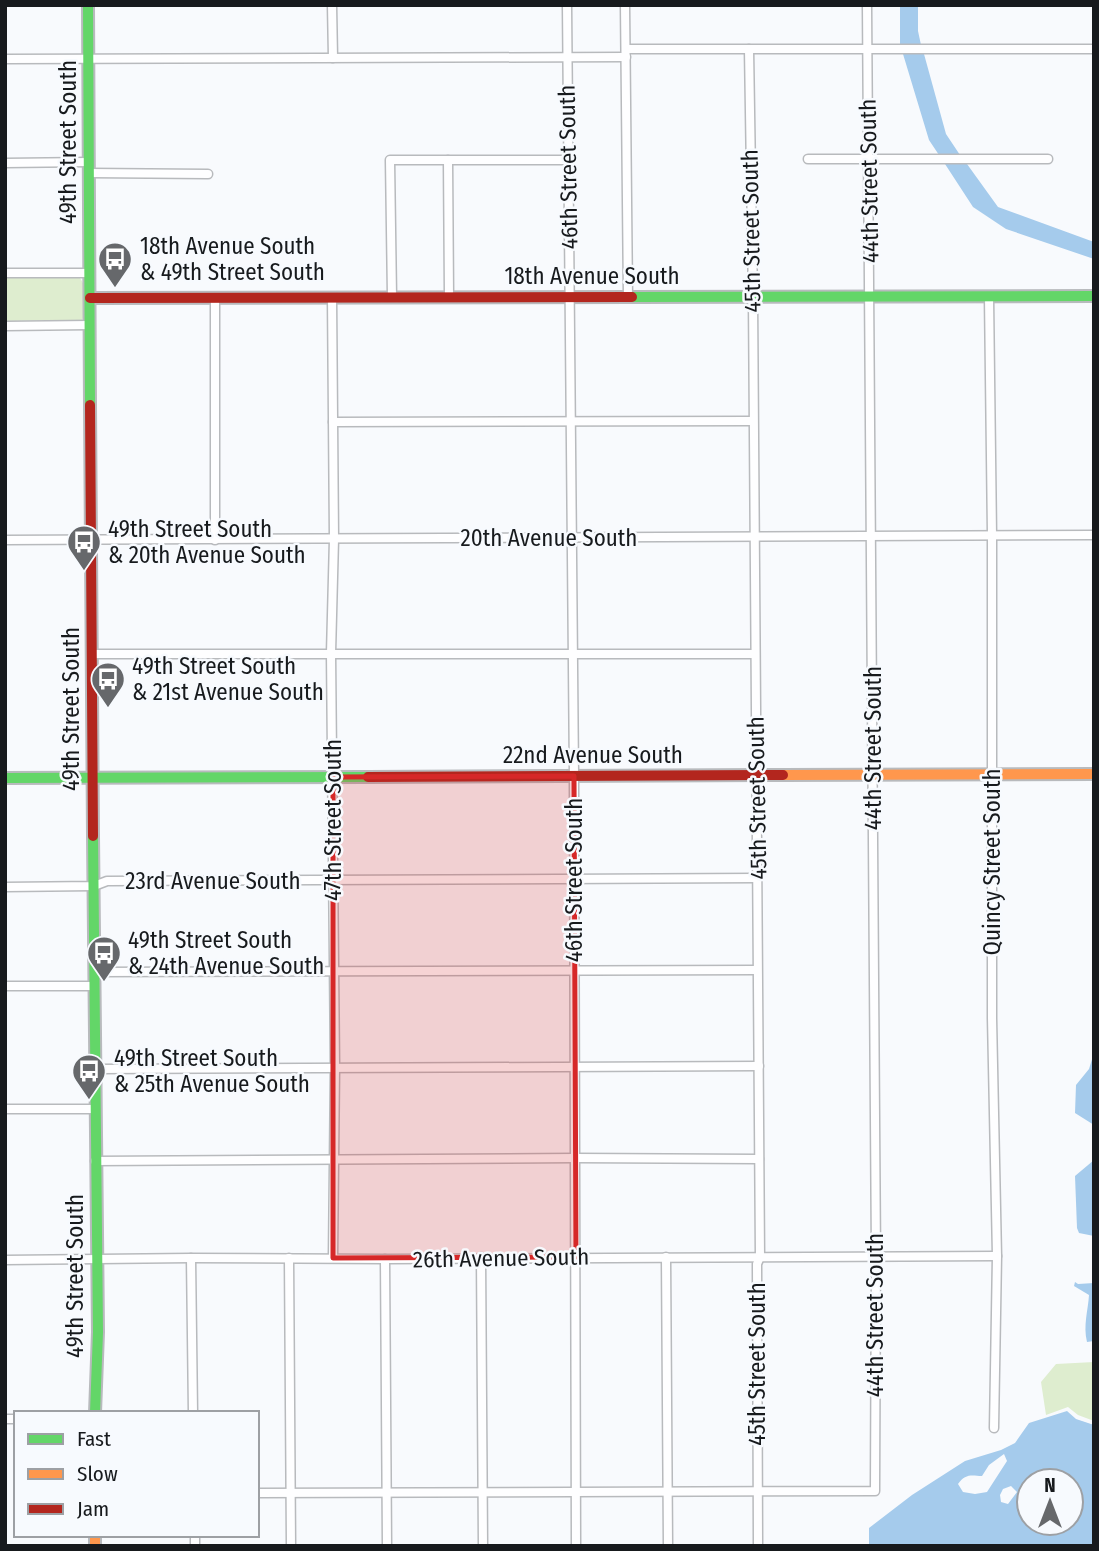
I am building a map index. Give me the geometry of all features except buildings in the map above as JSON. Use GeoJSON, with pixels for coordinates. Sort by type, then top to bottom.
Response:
{"type":"FeatureCollection","features":[{"type":"Feature","properties":{"kind":"main road","name":"49th Street South"},"geometry":{"type":"LineString","coordinates":[[89,5],[98,1332],[95,1411]]}},
{"type":"Feature","properties":{"kind":"main road","name":"18th Avenue South"},"geometry":{"type":"LineString","coordinates":[[90,298],[1094,296]]}},
{"type":"Feature","properties":{"kind":"main road","name":"22nd Avenue South"},"geometry":{"type":"LineString","coordinates":[[5,778],[1094,774]]}},
{"type":"Feature","properties":{"kind":"street"},"geometry":{"type":"LineString","coordinates":[[332,5],[332,58]]}},
{"type":"Feature","properties":{"kind":"street","name":"46th Street South"},"geometry":{"type":"LineString","coordinates":[[567,5],[575,776],[573,1066],[576,1546]]}},
{"type":"Feature","properties":{"kind":"street"},"geometry":{"type":"LineString","coordinates":[[625,5],[628,298]]}},
{"type":"Feature","properties":{"kind":"street","name":"44th Street South"},"geometry":{"type":"LineString","coordinates":[[758,1491],[875,1491],[876,1257],[867,5]]}},
{"type":"Feature","properties":{"kind":"street"},"geometry":{"type":"LineString","coordinates":[[5,59],[566,57],[748,49],[1094,49]]}},
{"type":"Feature","properties":{"kind":"street","name":"45th Street South"},"geometry":{"type":"LineString","coordinates":[[748,49],[758,878],[758,1546]]}},
{"type":"Feature","properties":{"kind":"street"},"geometry":{"type":"LineString","coordinates":[[808,159],[1048,159]]}},
{"type":"Feature","properties":{"kind":"street"},"geometry":{"type":"LineString","coordinates":[[392,297],[390,160],[568,160]]}},
{"type":"Feature","properties":{"kind":"street"},"geometry":{"type":"LineString","coordinates":[[448,160],[449,296]]}},
{"type":"Feature","properties":{"kind":"street"},"geometry":{"type":"LineString","coordinates":[[5,163],[208,174]]}},
{"type":"Feature","properties":{"kind":"street"},"geometry":{"type":"LineString","coordinates":[[5,273],[90,273]]}},
{"type":"Feature","properties":{"kind":"street","name":"47th Street South"},"geometry":{"type":"LineString","coordinates":[[332,297],[334,539],[331,653],[335,1067],[333,1258]]}},
{"type":"Feature","properties":{"kind":"street","name":"Quincy Street South"},"geometry":{"type":"LineString","coordinates":[[989,297],[992,1018],[997,1256],[994,1428]]}},
{"type":"Feature","properties":{"kind":"street"},"geometry":{"type":"LineString","coordinates":[[215,298],[215,540]]}},
{"type":"Feature","properties":{"kind":"street"},"geometry":{"type":"LineString","coordinates":[[5,326],[90,325]]}},
{"type":"Feature","properties":{"kind":"street"},"geometry":{"type":"LineString","coordinates":[[333,422],[753,421]]}},
{"type":"Feature","properties":{"kind":"street","name":"20th Avenue South"},"geometry":{"type":"LineString","coordinates":[[5,540],[1094,536]]}},
{"type":"Feature","properties":{"kind":"street"},"geometry":{"type":"LineString","coordinates":[[92,654],[755,654]]}},
{"type":"Feature","properties":{"kind":"street","name":"23rd Avenue South"},"geometry":{"type":"LineString","coordinates":[[5,887],[94,886],[107,881],[758,878]]}},
{"type":"Feature","properties":{"kind":"street"},"geometry":{"type":"LineString","coordinates":[[95,972],[757,970]]}},
{"type":"Feature","properties":{"kind":"street"},"geometry":{"type":"LineString","coordinates":[[5,986],[95,986]]}},
{"type":"Feature","properties":{"kind":"street"},"geometry":{"type":"LineString","coordinates":[[95,1069],[758,1066]]}},
{"type":"Feature","properties":{"kind":"street"},"geometry":{"type":"LineString","coordinates":[[5,1109],[95,1109]]}},
{"type":"Feature","properties":{"kind":"street"},"geometry":{"type":"LineString","coordinates":[[95,1161],[759,1159]]}},
{"type":"Feature","properties":{"kind":"street","name":"26th Avenue South"},"geometry":{"type":"LineString","coordinates":[[5,1260],[997,1256]]}},
{"type":"Feature","properties":{"kind":"street"},"geometry":{"type":"LineString","coordinates":[[481,1257],[483,1546]]}},
{"type":"Feature","properties":{"kind":"street"},"geometry":{"type":"LineString","coordinates":[[666,1257],[668,1546]]}},
{"type":"Feature","properties":{"kind":"street"},"geometry":{"type":"LineString","coordinates":[[191,1258],[193,1411]]}},
{"type":"Feature","properties":{"kind":"street"},"geometry":{"type":"LineString","coordinates":[[289,1258],[291,1546]]}},
{"type":"Feature","properties":{"kind":"street"},"geometry":{"type":"LineString","coordinates":[[385,1259],[387,1546]]}},
{"type":"Feature","properties":{"kind":"street"},"geometry":{"type":"LineString","coordinates":[[259,1493],[758,1491]]}},
{"type":"Feature","properties":{"kind":"highlighted area"},"geometry":{"type":"Polygon","coordinates":[[[574,776],[576,1257],[333,1258],[333,777],[574,776]]]}},
{"type":"Feature","properties":{"kind":"green space"},"geometry":{"type":"Polygon","coordinates":[[[79,277],[86,298],[86,310],[82,320],[5,321],[5,278],[79,277]]]}},
{"type":"Feature","properties":{"kind":"green space"},"geometry":{"type":"Polygon","coordinates":[[[1094,1362],[1094,1421],[1078,1415],[1068,1407],[1046,1415],[1041,1382],[1056,1364],[1094,1362]]]}},
{"type":"Feature","properties":{"kind":"water"},"geometry":{"type":"Polygon","coordinates":[[[900,5],[918,5],[921,45],[900,45],[900,5]]]}},
{"type":"Feature","properties":{"kind":"water"},"geometry":{"type":"Polygon","coordinates":[[[903,54],[924,54],[946,134],[960,155],[939,155],[929,140],[903,54]]]}},
{"type":"Feature","properties":{"kind":"water"},"geometry":{"type":"Polygon","coordinates":[[[945,164],[967,164],[998,207],[1094,242],[1094,259],[1006,229],[973,207],[945,164]]]}},
{"type":"Feature","properties":{"kind":"water"},"geometry":{"type":"Polygon","coordinates":[[[1094,1053],[1094,1125],[1075,1113],[1076,1085],[1089,1069],[1094,1053]]]}},
{"type":"Feature","properties":{"kind":"water"},"geometry":{"type":"Polygon","coordinates":[[[1094,1160],[1094,1236],[1079,1233],[1077,1228],[1075,1176],[1094,1160]]]}},
{"type":"Feature","properties":{"kind":"water"},"geometry":{"type":"Polygon","coordinates":[[[1075,1282],[1094,1283],[1094,1341],[1087,1342],[1086,1336],[1089,1295],[1074,1286],[1075,1282]]]}},
{"type":"Feature","properties":{"kind":"water"},"geometry":{"type":"Polygon","coordinates":[[[1067,1411],[1076,1419],[1094,1425],[1094,1546],[869,1546],[869,1528],[912,1495],[965,1461],[1015,1443],[1029,1423],[1067,1411]],[[1004,1454],[989,1465],[982,1476],[971,1475],[958,1484],[963,1492],[987,1492],[1007,1461],[1004,1454]]]}},
{"type":"Feature","properties":{"kind":"traffic: fast"},"geometry":{"type":"LineString","coordinates":[[88,5],[90,405]]}},
{"type":"Feature","properties":{"kind":"traffic: fast"},"geometry":{"type":"LineString","coordinates":[[632,297],[1094,296]]}},
{"type":"Feature","properties":{"kind":"traffic: fast"},"geometry":{"type":"LineString","coordinates":[[5,778],[368,777]]}},
{"type":"Feature","properties":{"kind":"traffic: fast"},"geometry":{"type":"LineString","coordinates":[[93,836],[98,1332],[95,1411]]}},
{"type":"Feature","properties":{"kind":"traffic: slow"},"geometry":{"type":"LineString","coordinates":[[783,775],[1094,774]]}},
{"type":"Feature","properties":{"kind":"traffic: slow"},"geometry":{"type":"LineString","coordinates":[[95,1537],[95,1546]]}},
{"type":"Feature","properties":{"kind":"traffic: jam"},"geometry":{"type":"LineString","coordinates":[[90,298],[632,297]]}},
{"type":"Feature","properties":{"kind":"traffic: jam"},"geometry":{"type":"LineString","coordinates":[[90,405],[93,836]]}},
{"type":"Feature","properties":{"kind":"traffic: jam"},"geometry":{"type":"LineString","coordinates":[[368,777],[783,775]]}},
{"type":"Feature","properties":{"kind":"place","name":"18th Avenue South & 49th Street South"},"geometry":{"type":"Point","coordinates":[115,289]}},
{"type":"Feature","properties":{"kind":"place","name":"49th Street South & 20th Avenue South"},"geometry":{"type":"Point","coordinates":[84,572]}},
{"type":"Feature","properties":{"kind":"place","name":"49th Street South & 21st Avenue South"},"geometry":{"type":"Point","coordinates":[108,709]}},
{"type":"Feature","properties":{"kind":"place","name":"49th Street South & 24th Avenue South"},"geometry":{"type":"Point","coordinates":[104,983]}},
{"type":"Feature","properties":{"kind":"place","name":"49th Street South & 25th Avenue South"},"geometry":{"type":"Point","coordinates":[89,1101]}}]}
